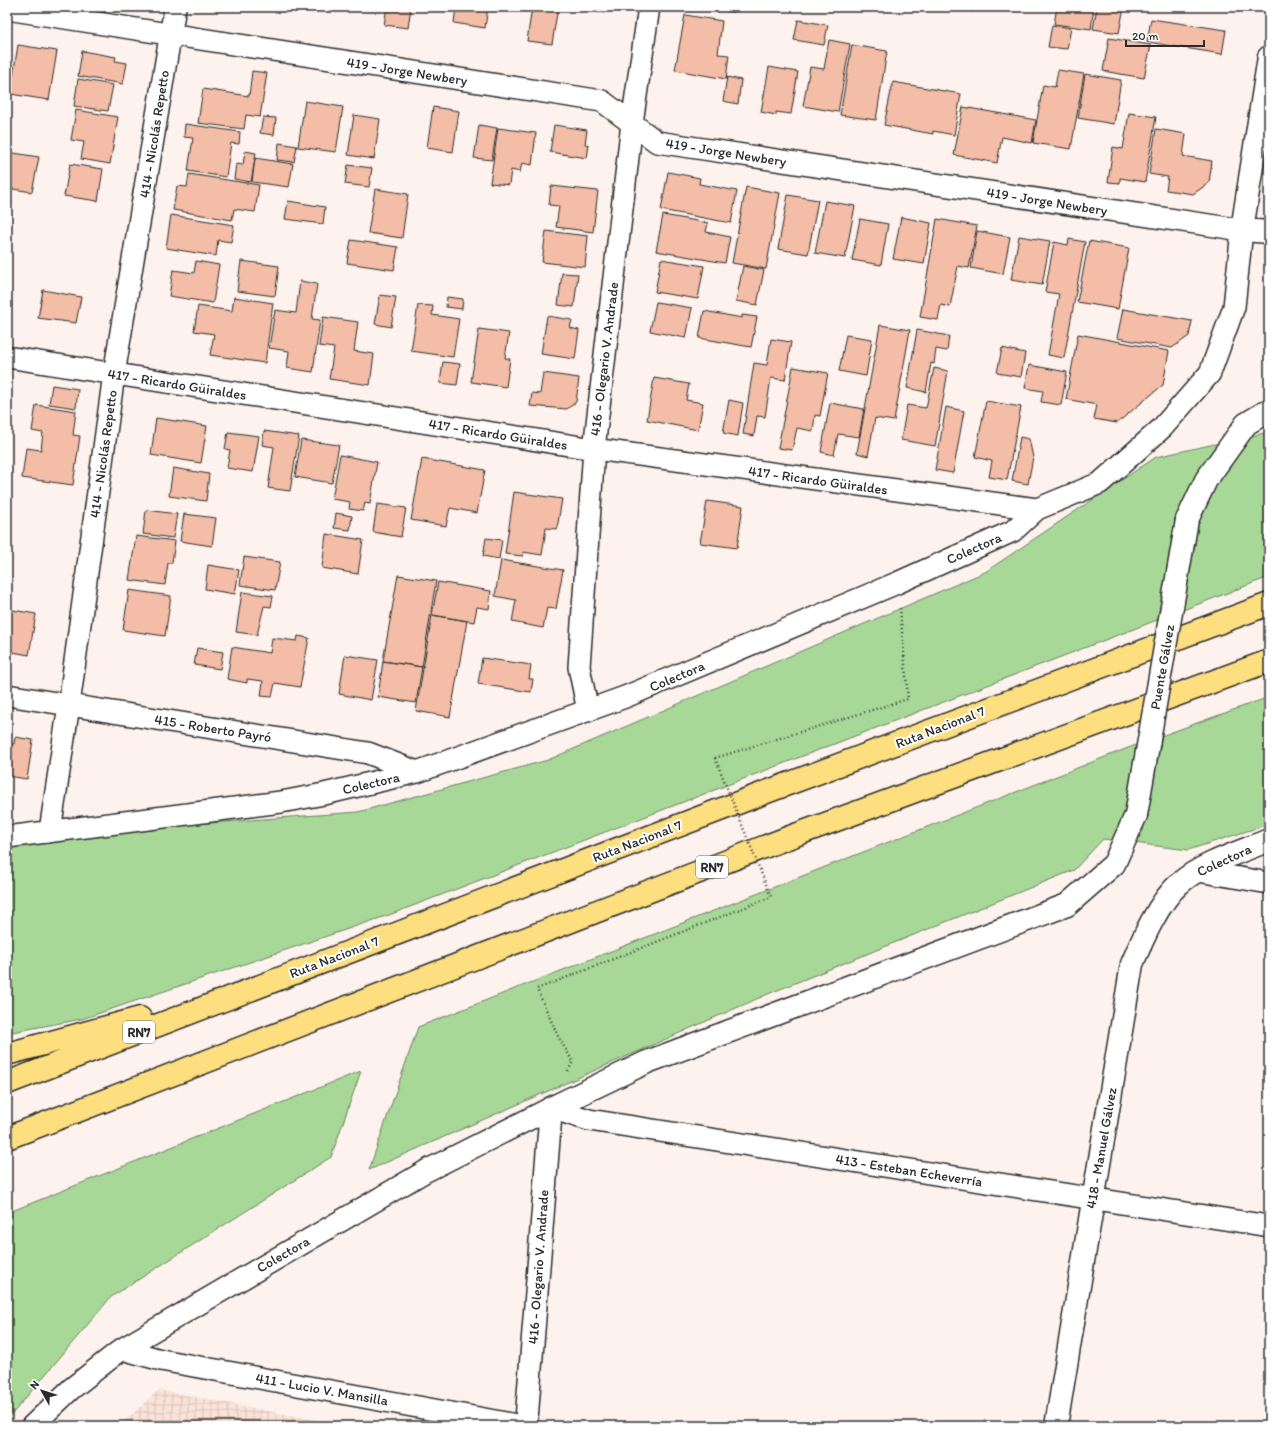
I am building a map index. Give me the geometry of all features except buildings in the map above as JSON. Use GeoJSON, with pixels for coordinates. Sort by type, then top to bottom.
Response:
{"type":"FeatureCollection","features":[{"type":"Feature","properties":{"kind":"highway","name":"Ruta Nacional 7"},"geometry":{"type":"LineString","coordinates":[[7,1083],[270,981],[762,794],[1269,604]]}},
{"type":"Feature","properties":{"kind":"highway","name":"RN7"},"geometry":{"type":"LineString","coordinates":[[7,1138],[790,837],[1269,661]]}},
{"type":"Feature","properties":{"kind":"highway"},"geometry":{"type":"LineString","coordinates":[[7,1054],[270,981]]}},
{"type":"Feature","properties":{"kind":"highway"},"geometry":{"type":"LineString","coordinates":[[7,1152],[158,1079]]}},
{"type":"Feature","properties":{"kind":"street","name":"414 - Nicolás Repetto"},"geometry":{"type":"LineString","coordinates":[[50,831],[69,705],[114,374],[174,7]]}},
{"type":"Feature","properties":{"kind":"street","name":"416 - Olegario V. Andrade"},"geometry":{"type":"LineString","coordinates":[[588,711],[579,667],[594,449],[632,123],[649,7]]}},
{"type":"Feature","properties":{"kind":"street","name":"419 - Jorge Newbery"},"geometry":{"type":"LineString","coordinates":[[7,9],[602,101],[657,142],[1242,230],[1269,232]]}},
{"type":"Feature","properties":{"kind":"street"},"geometry":{"type":"LineString","coordinates":[[1242,230],[1269,57]]}},
{"type":"Feature","properties":{"kind":"street","name":"Colectora"},"geometry":{"type":"LineString","coordinates":[[7,837],[281,802],[324,794],[417,772],[588,711],[897,583],[1013,531],[1037,509],[1100,483],[1162,428],[1210,373],[1234,307],[1242,230]]}},
{"type":"Feature","properties":{"kind":"street","name":"417 - Ricardo Güiraldes"},"geometry":{"type":"LineString","coordinates":[[7,357],[594,449],[1037,509]]}},
{"type":"Feature","properties":{"kind":"street","name":"Puente Gálvez"},"geometry":{"type":"LineString","coordinates":[[551,1108],[647,1062],[1067,905],[1114,864],[1136,815],[1187,520],[1206,480],[1246,424],[1269,410]]}},
{"type":"Feature","properties":{"kind":"street","name":"415 - Roberto Payró"},"geometry":{"type":"LineString","coordinates":[[7,695],[368,753],[417,772]]}},
{"type":"Feature","properties":{"kind":"street","name":"Colectora"},"geometry":{"type":"LineString","coordinates":[[1180,883],[1198,871],[1269,840]]}},
{"type":"Feature","properties":{"kind":"street"},"geometry":{"type":"LineString","coordinates":[[1198,871],[1269,883]]}},
{"type":"Feature","properties":{"kind":"street","name":"418 - Manuel Gálvez"},"geometry":{"type":"LineString","coordinates":[[1056,1426],[1092,1198],[1132,964],[1158,910],[1180,883]]}},
{"type":"Feature","properties":{"kind":"street","name":"416 - Olegario V. Andrade"},"geometry":{"type":"LineString","coordinates":[[526,1426],[551,1108]]}},
{"type":"Feature","properties":{"kind":"street","name":"Colectora"},"geometry":{"type":"LineString","coordinates":[[32,1426],[71,1389],[122,1349],[426,1171],[551,1108]]}},
{"type":"Feature","properties":{"kind":"street","name":"413 - Esteban Echeverría"},"geometry":{"type":"LineString","coordinates":[[551,1108],[589,1120],[1269,1226]]}},
{"type":"Feature","properties":{"kind":"street","name":"411 - Lucio V. Mansilla"},"geometry":{"type":"LineString","coordinates":[[122,1349],[161,1360],[522,1426]]}},
{"type":"Feature","properties":{"kind":"path"},"geometry":{"type":"LineString","coordinates":[[566,1075],[573,1062],[558,1036],[537,989],[771,897],[715,758],[908,699],[897,583]]}},
{"type":"Feature","properties":{"kind":"shaded area"},"geometry":{"type":"Polygon","coordinates":[[[159,1390],[347,1426],[119,1426],[159,1390]]]}},
{"type":"Feature","properties":{"kind":"green space"},"geometry":{"type":"Polygon","coordinates":[[[1269,432],[1269,577],[389,915],[82,1019],[7,1033],[7,847],[183,825],[358,812],[548,760],[985,572],[1156,457],[1269,432]]]}},
{"type":"Feature","properties":{"kind":"green space"},"geometry":{"type":"Polygon","coordinates":[[[1269,697],[1269,824],[1188,850],[1103,839],[1074,870],[768,994],[369,1170],[418,1027],[1128,748],[1269,697]]]}},
{"type":"Feature","properties":{"kind":"green space"},"geometry":{"type":"Polygon","coordinates":[[[361,1071],[331,1157],[111,1297],[7,1420],[7,1213],[361,1071]]]}}]}
